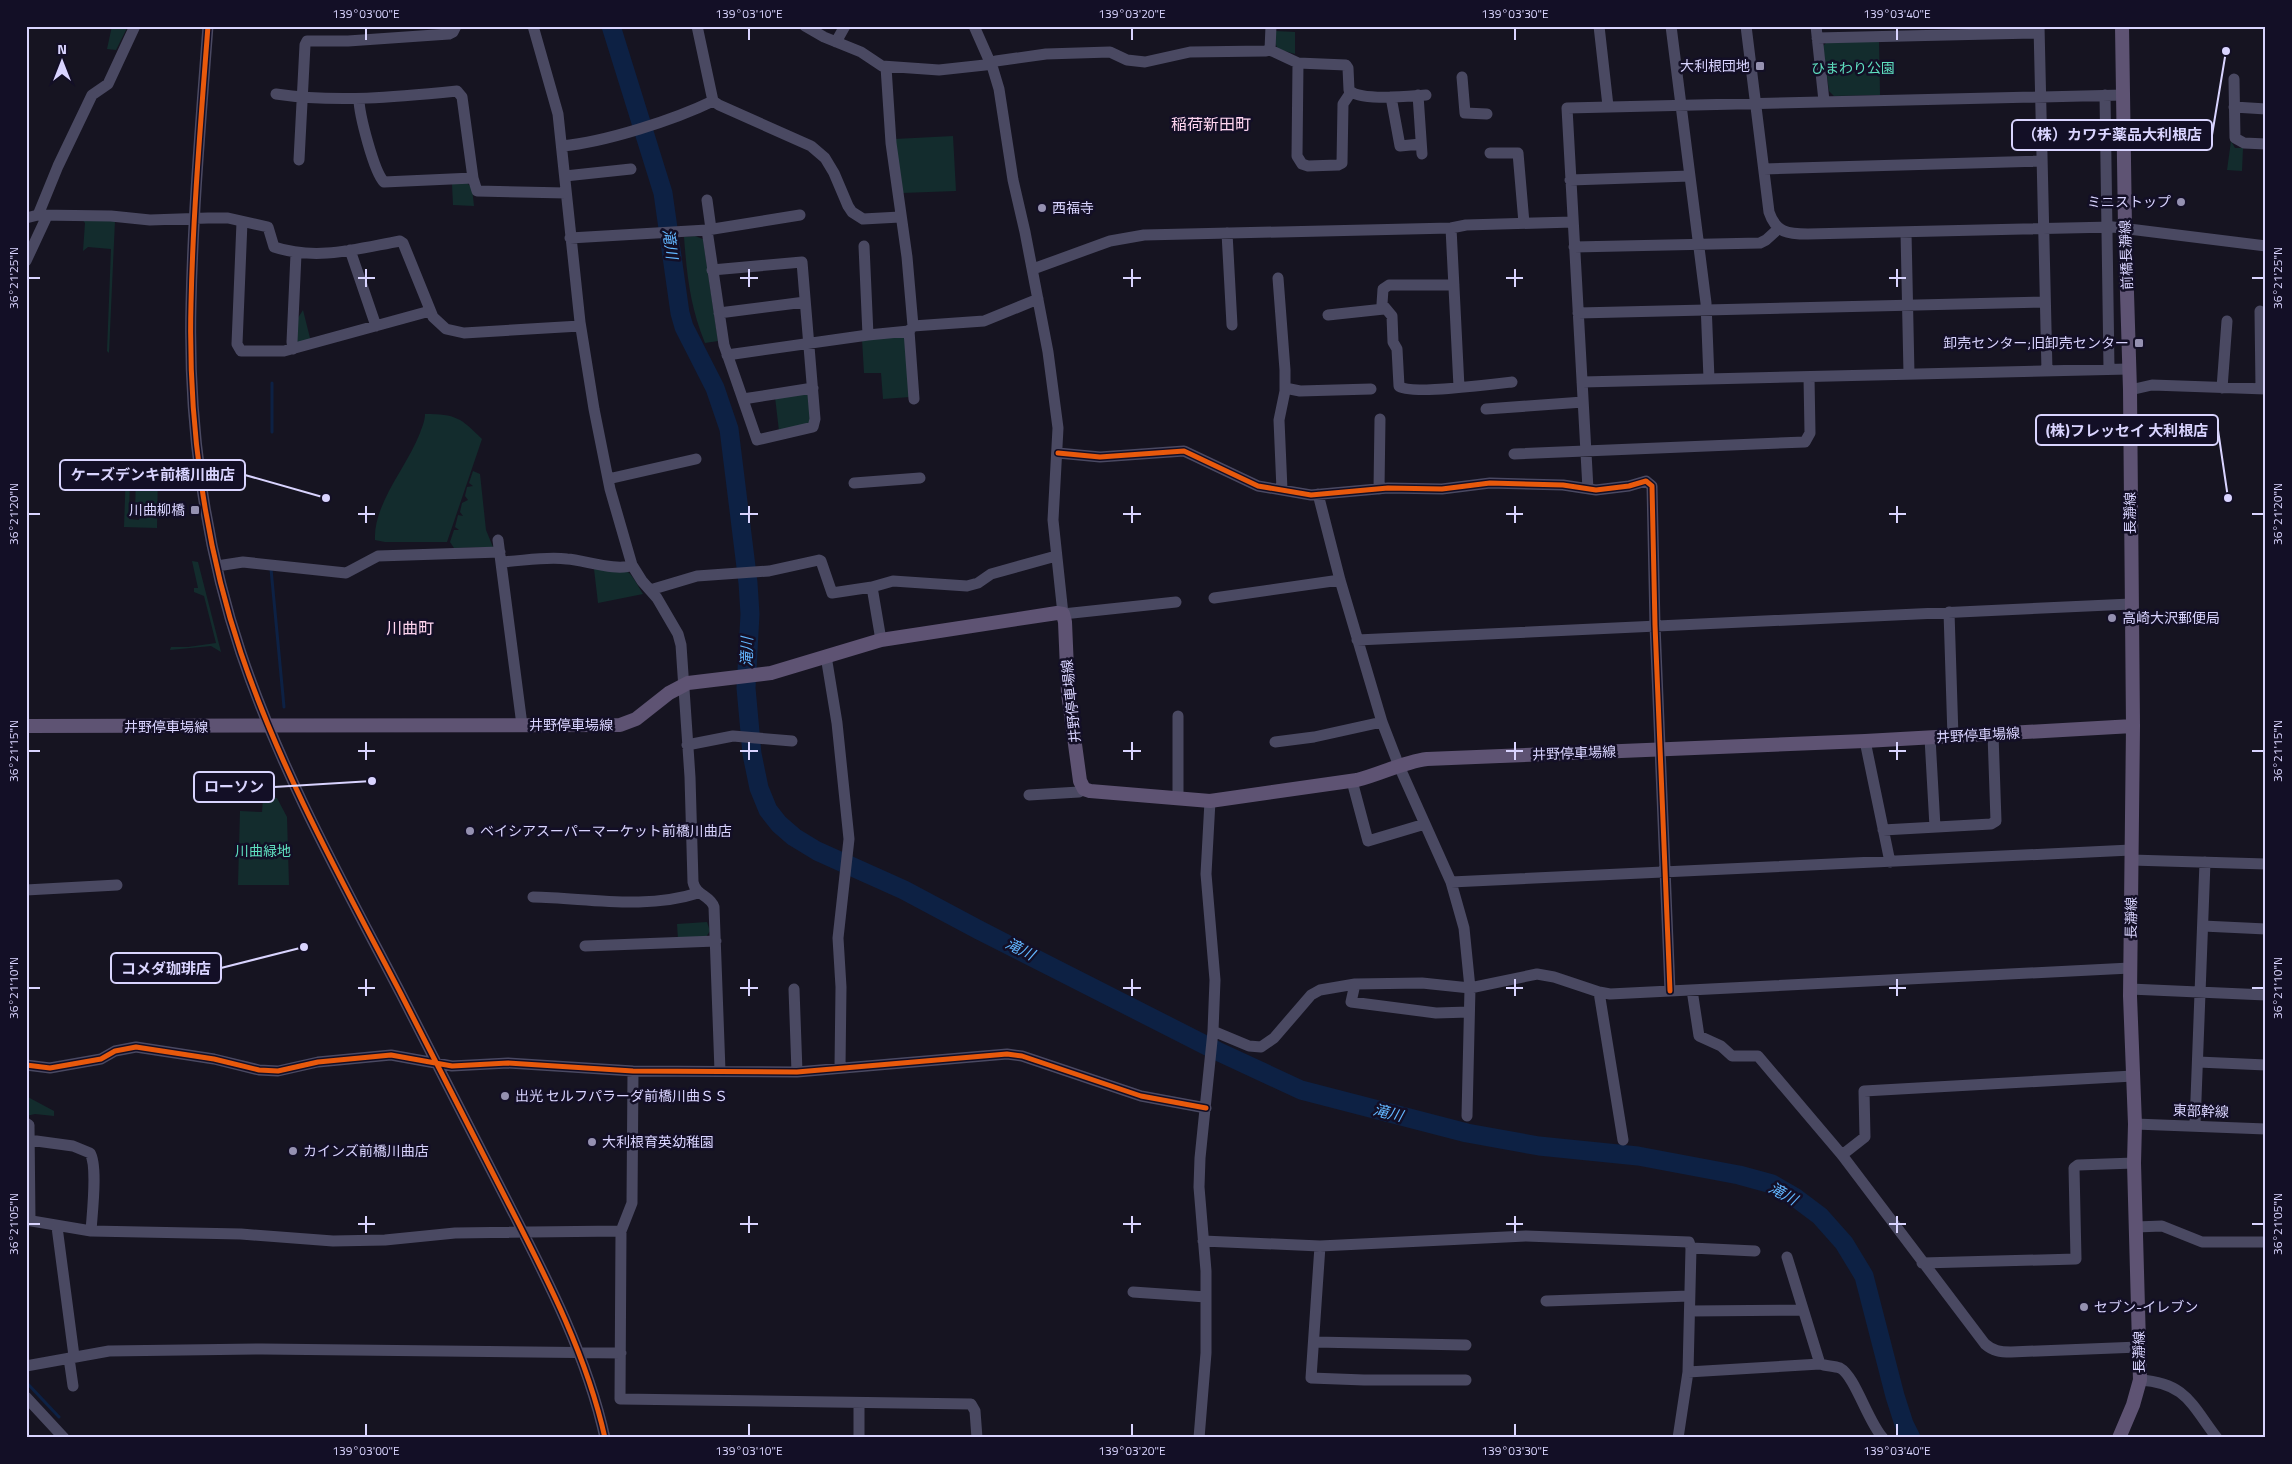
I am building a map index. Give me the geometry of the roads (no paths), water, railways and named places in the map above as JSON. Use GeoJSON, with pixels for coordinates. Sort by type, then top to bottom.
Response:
{"type":"FeatureCollection","features":[{"type":"Feature","properties":{"kind":"main road","name":"前橋長瀞線"},"geometry":{"type":"LineString","coordinates":[[2122,26],[2130,392]]}},
{"type":"Feature","properties":{"kind":"main road","name":"長瀞線"},"geometry":{"type":"LineString","coordinates":[[2119,1438],[2133,1405],[2140,1380],[2134,1163],[2135,1124],[2130,989],[2133,726],[2130,392]]}},
{"type":"Feature","properties":{"kind":"main road","name":"井野停車場線"},"geometry":{"type":"LineString","coordinates":[[26,726],[269,727],[626,724],[636,719],[683,684],[760,675],[881,640],[1057,613],[1063,614],[1068,693],[1080,781],[1084,788],[1090,791],[1210,801],[1352,781],[1381,774],[1399,766],[1436,758],[1953,737],[2133,726]]}},
{"type":"Feature","properties":{"kind":"street"},"geometry":{"type":"LineString","coordinates":[[26,261],[43,216],[58,166],[92,95],[108,84],[135,26]]}},
{"type":"Feature","properties":{"kind":"street"},"geometry":{"type":"LineString","coordinates":[[208,26],[191,304],[194,399],[200,467],[218,566],[240,650],[269,727],[326,848],[523,1232],[580,1353],[597,1400],[605,1438]]}},
{"type":"Feature","properties":{"kind":"street"},"geometry":{"type":"LineString","coordinates":[[379,26],[379,39]]}},
{"type":"Feature","properties":{"kind":"street"},"geometry":{"type":"LineString","coordinates":[[299,160],[305,45],[307,41],[379,39],[449,34],[454,32],[456,26]]}},
{"type":"Feature","properties":{"kind":"street"},"geometry":{"type":"LineString","coordinates":[[532,26],[556,102],[580,326],[608,479],[632,564],[657,598],[680,640],[693,882],[698,893],[712,902],[716,941],[720,1072]]}},
{"type":"Feature","properties":{"kind":"street"},"geometry":{"type":"LineString","coordinates":[[697,26],[713,101],[811,146],[825,158],[834,172],[852,212],[863,218],[900,217]]}},
{"type":"Feature","properties":{"kind":"street"},"geometry":{"type":"LineString","coordinates":[[805,26],[860,52],[886,67],[938,70],[1046,54],[1110,52],[1127,60],[1145,62],[1190,52],[1270,50],[1298,63],[1346,65],[1348,68],[1349,90],[1351,92]]}},
{"type":"Feature","properties":{"kind":"street"},"geometry":{"type":"LineString","coordinates":[[836,42],[846,26]]}},
{"type":"Feature","properties":{"kind":"street"},"geometry":{"type":"LineString","coordinates":[[974,26],[999,89],[1013,180],[1033,270],[1048,352],[1058,428],[1058,453],[1053,505],[1056,556],[1063,614],[1176,602]]}},
{"type":"Feature","properties":{"kind":"street"},"geometry":{"type":"LineString","coordinates":[[1270,50],[1271,26]]}},
{"type":"Feature","properties":{"kind":"street"},"geometry":{"type":"LineString","coordinates":[[1599,26],[1608,106]]}},
{"type":"Feature","properties":{"kind":"street"},"geometry":{"type":"LineString","coordinates":[[1671,26],[1707,310],[1709,379]]}},
{"type":"Feature","properties":{"kind":"street"},"geometry":{"type":"LineString","coordinates":[[1746,26],[1769,212],[1773,223],[1778,229],[1795,234],[2107,227],[2266,246]]}},
{"type":"Feature","properties":{"kind":"street"},"geometry":{"type":"LineString","coordinates":[[1816,26],[1824,101]]}},
{"type":"Feature","properties":{"kind":"street"},"geometry":{"type":"LineString","coordinates":[[1817,38],[2039,29],[2047,371]]}},
{"type":"Feature","properties":{"kind":"street"},"geometry":{"type":"LineString","coordinates":[[1298,63],[1298,156],[1302,164],[1308,166],[1342,163],[1344,104],[1351,92]]}},
{"type":"Feature","properties":{"kind":"street"},"geometry":{"type":"LineString","coordinates":[[886,67],[891,143],[907,257],[914,399]]}},
{"type":"Feature","properties":{"kind":"street"},"geometry":{"type":"LineString","coordinates":[[1462,78],[1465,113],[1487,114]]}},
{"type":"Feature","properties":{"kind":"street"},"geometry":{"type":"LineString","coordinates":[[2234,79],[2235,138],[2244,143],[2266,144]]}},
{"type":"Feature","properties":{"kind":"street"},"geometry":{"type":"LineString","coordinates":[[276,94],[303,98],[359,99],[458,91],[462,97],[475,189],[479,192],[515,190],[566,193]]}},
{"type":"Feature","properties":{"kind":"street"},"geometry":{"type":"LineString","coordinates":[[1351,92],[1391,97],[1422,95],[1422,149],[1400,146],[1391,97]]}},
{"type":"Feature","properties":{"kind":"street"},"geometry":{"type":"LineString","coordinates":[[2105,95],[2109,370]]}},
{"type":"Feature","properties":{"kind":"street"},"geometry":{"type":"LineString","coordinates":[[1588,488],[1566,110],[1570,107],[2123,95]]}},
{"type":"Feature","properties":{"kind":"street"},"geometry":{"type":"LineString","coordinates":[[359,99],[362,121],[380,176],[384,182],[473,178]]}},
{"type":"Feature","properties":{"kind":"street"},"geometry":{"type":"LineString","coordinates":[[562,146],[629,131],[685,113],[713,101]]}},
{"type":"Feature","properties":{"kind":"street"},"geometry":{"type":"LineString","coordinates":[[2234,108],[2266,109]]}},
{"type":"Feature","properties":{"kind":"street"},"geometry":{"type":"LineString","coordinates":[[1490,153],[1518,153],[1524,223]]}},
{"type":"Feature","properties":{"kind":"street"},"geometry":{"type":"LineString","coordinates":[[1764,169],[2041,161]]}},
{"type":"Feature","properties":{"kind":"street"},"geometry":{"type":"LineString","coordinates":[[564,176],[631,169]]}},
{"type":"Feature","properties":{"kind":"street"},"geometry":{"type":"LineString","coordinates":[[1570,180],[1690,176]]}},
{"type":"Feature","properties":{"kind":"street"},"geometry":{"type":"LineString","coordinates":[[707,200],[712,270],[727,355],[757,440],[813,427],[815,419],[813,388],[802,262],[712,270]]}},
{"type":"Feature","properties":{"kind":"street"},"geometry":{"type":"LineString","coordinates":[[570,238],[709,229],[800,215]]}},
{"type":"Feature","properties":{"kind":"street"},"geometry":{"type":"LineString","coordinates":[[26,218],[43,216],[110,216],[150,220],[228,218],[268,227],[274,247],[296,254],[325,255],[400,241],[403,243],[430,311],[439,325],[451,332],[464,333],[580,326]]}},
{"type":"Feature","properties":{"kind":"street"},"geometry":{"type":"LineString","coordinates":[[242,222],[237,347],[244,352],[274,352],[293,348],[430,311]]}},
{"type":"Feature","properties":{"kind":"street"},"geometry":{"type":"LineString","coordinates":[[1033,270],[1110,241],[1144,235],[1451,228],[1466,225],[1573,222]]}},
{"type":"Feature","properties":{"kind":"street"},"geometry":{"type":"LineString","coordinates":[[1451,228],[1458,387]]}},
{"type":"Feature","properties":{"kind":"street"},"geometry":{"type":"LineString","coordinates":[[1574,247],[1760,242],[1766,240],[1778,229]]}},
{"type":"Feature","properties":{"kind":"street"},"geometry":{"type":"LineString","coordinates":[[1906,232],[1909,374]]}},
{"type":"Feature","properties":{"kind":"street"},"geometry":{"type":"LineString","coordinates":[[1228,233],[1232,325]]}},
{"type":"Feature","properties":{"kind":"street"},"geometry":{"type":"LineString","coordinates":[[864,246],[868,335]]}},
{"type":"Feature","properties":{"kind":"street"},"geometry":{"type":"LineString","coordinates":[[350,250],[376,326]]}},
{"type":"Feature","properties":{"kind":"street"},"geometry":{"type":"LineString","coordinates":[[293,348],[296,254]]}},
{"type":"Feature","properties":{"kind":"street"},"geometry":{"type":"LineString","coordinates":[[1278,278],[1285,388],[1279,420],[1282,490]]}},
{"type":"Feature","properties":{"kind":"street"},"geometry":{"type":"LineString","coordinates":[[1454,285],[1387,286],[1382,292],[1384,309],[1392,316],[1393,342],[1396,349],[1398,382],[1401,388],[1415,390],[1512,382]]}},
{"type":"Feature","properties":{"kind":"street"},"geometry":{"type":"LineString","coordinates":[[727,355],[911,329],[984,321],[1038,299]]}},
{"type":"Feature","properties":{"kind":"street"},"geometry":{"type":"LineString","coordinates":[[719,313],[805,302]]}},
{"type":"Feature","properties":{"kind":"street"},"geometry":{"type":"LineString","coordinates":[[1578,313],[2044,302]]}},
{"type":"Feature","properties":{"kind":"street"},"geometry":{"type":"LineString","coordinates":[[1328,315],[1384,309]]}},
{"type":"Feature","properties":{"kind":"street"},"geometry":{"type":"LineString","coordinates":[[2130,392],[2152,385],[2264,389],[2260,311]]}},
{"type":"Feature","properties":{"kind":"street"},"geometry":{"type":"LineString","coordinates":[[2222,388],[2227,321]]}},
{"type":"Feature","properties":{"kind":"street"},"geometry":{"type":"LineString","coordinates":[[1582,382],[2129,369]]}},
{"type":"Feature","properties":{"kind":"street"},"geometry":{"type":"LineString","coordinates":[[1514,454],[1806,442],[1810,433],[1809,377]]}},
{"type":"Feature","properties":{"kind":"street"},"geometry":{"type":"LineString","coordinates":[[743,399],[813,388]]}},
{"type":"Feature","properties":{"kind":"street"},"geometry":{"type":"LineString","coordinates":[[1285,388],[1300,391],[1371,389]]}},
{"type":"Feature","properties":{"kind":"street"},"geometry":{"type":"LineString","coordinates":[[1486,410],[1583,402]]}},
{"type":"Feature","properties":{"kind":"street"},"geometry":{"type":"LineString","coordinates":[[1379,489],[1380,419]]}},
{"type":"Feature","properties":{"kind":"street"},"geometry":{"type":"LineString","coordinates":[[1058,453],[1100,457],[1184,451],[1258,486],[1318,494],[1379,489],[1442,489],[1490,483],[1563,485],[1609,490],[1646,481],[1652,486],[1655,625],[1670,991]]}},
{"type":"Feature","properties":{"kind":"street"},"geometry":{"type":"LineString","coordinates":[[608,479],[696,459]]}},
{"type":"Feature","properties":{"kind":"street"},"geometry":{"type":"LineString","coordinates":[[854,483],[920,478]]}},
{"type":"Feature","properties":{"kind":"street"},"geometry":{"type":"LineString","coordinates":[[1318,494],[1340,580],[1382,722],[1399,766],[1451,882],[1464,928],[1470,988],[1468,1116]]}},
{"type":"Feature","properties":{"kind":"street"},"geometry":{"type":"LineString","coordinates":[[498,540],[522,725]]}},
{"type":"Feature","properties":{"kind":"street"},"geometry":{"type":"LineString","coordinates":[[218,566],[243,562],[346,573],[378,556],[564,558],[626,567],[632,564]]}},
{"type":"Feature","properties":{"kind":"street"},"geometry":{"type":"LineString","coordinates":[[650,590],[697,576],[760,572],[819,560],[832,593],[872,587],[893,581],[967,586],[978,583],[991,574],[1056,556]]}},
{"type":"Feature","properties":{"kind":"street"},"geometry":{"type":"LineString","coordinates":[[1214,598],[1340,580]]}},
{"type":"Feature","properties":{"kind":"street"},"geometry":{"type":"LineString","coordinates":[[872,587],[881,640]]}},
{"type":"Feature","properties":{"kind":"street"},"geometry":{"type":"LineString","coordinates":[[1357,640],[2131,604]]}},
{"type":"Feature","properties":{"kind":"street"},"geometry":{"type":"LineString","coordinates":[[1949,612],[1953,737]]}},
{"type":"Feature","properties":{"kind":"street"},"geometry":{"type":"LineString","coordinates":[[826,656],[849,827],[849,850],[838,938],[841,987],[840,1067]]}},
{"type":"Feature","properties":{"kind":"street"},"geometry":{"type":"LineString","coordinates":[[1178,716],[1178,798]]}},
{"type":"Feature","properties":{"kind":"street"},"geometry":{"type":"LineString","coordinates":[[1275,742],[1314,737],[1382,722]]}},
{"type":"Feature","properties":{"kind":"street"},"geometry":{"type":"LineString","coordinates":[[1883,830],[1992,824],[1996,821],[1993,734]]}},
{"type":"Feature","properties":{"kind":"street"},"geometry":{"type":"LineString","coordinates":[[687,744],[735,736],[792,741]]}},
{"type":"Feature","properties":{"kind":"street"},"geometry":{"type":"LineString","coordinates":[[1930,738],[1935,827]]}},
{"type":"Feature","properties":{"kind":"street"},"geometry":{"type":"LineString","coordinates":[[1865,741],[1890,862]]}},
{"type":"Feature","properties":{"kind":"street"},"geometry":{"type":"LineString","coordinates":[[1352,781],[1368,841],[1425,824]]}},
{"type":"Feature","properties":{"kind":"street"},"geometry":{"type":"LineString","coordinates":[[1029,795],[1079,792],[1084,788]]}},
{"type":"Feature","properties":{"kind":"street"},"geometry":{"type":"LineString","coordinates":[[1199,1438],[1206,1353],[1206,1298],[1200,1158],[1213,1033],[1215,980],[1206,874],[1210,801]]}},
{"type":"Feature","properties":{"kind":"street"},"geometry":{"type":"LineString","coordinates":[[1451,882],[1890,862],[2132,855],[2205,862],[2266,864]]}},
{"type":"Feature","properties":{"kind":"street"},"geometry":{"type":"LineString","coordinates":[[2195,1125],[2205,862]]}},
{"type":"Feature","properties":{"kind":"street"},"geometry":{"type":"LineString","coordinates":[[26,890],[117,885]]}},
{"type":"Feature","properties":{"kind":"street"},"geometry":{"type":"LineString","coordinates":[[533,897],[638,904],[698,893]]}},
{"type":"Feature","properties":{"kind":"street"},"geometry":{"type":"LineString","coordinates":[[2203,926],[2266,930]]}},
{"type":"Feature","properties":{"kind":"street"},"geometry":{"type":"LineString","coordinates":[[585,946],[716,941]]}},
{"type":"Feature","properties":{"kind":"street"},"geometry":{"type":"LineString","coordinates":[[1213,1033],[1249,1046],[1260,1047],[1274,1038],[1311,996],[1320,990],[1355,984],[1415,983],[1470,988],[1538,974],[1554,977],[1598,992],[1670,991],[2130,968]]}},
{"type":"Feature","properties":{"kind":"street"},"geometry":{"type":"LineString","coordinates":[[1355,984],[1352,1002],[1436,1013],[1469,1012]]}},
{"type":"Feature","properties":{"kind":"street"},"geometry":{"type":"LineString","coordinates":[[794,989],[797,1072]]}},
{"type":"Feature","properties":{"kind":"street"},"geometry":{"type":"LineString","coordinates":[[2130,989],[2266,995]]}},
{"type":"Feature","properties":{"kind":"street"},"geometry":{"type":"LineString","coordinates":[[1692,990],[1698,1036],[1721,1046],[1732,1056],[1758,1056],[1842,1155],[1985,1344],[2000,1352],[2139,1347]]}},
{"type":"Feature","properties":{"kind":"street"},"geometry":{"type":"LineString","coordinates":[[1598,992],[1623,1140]]}},
{"type":"Feature","properties":{"kind":"street"},"geometry":{"type":"LineString","coordinates":[[26,1065],[50,1068],[101,1059],[115,1051],[136,1047],[214,1059],[259,1070],[278,1071],[318,1062],[378,1055],[391,1055],[452,1066],[508,1063],[633,1071],[797,1072],[840,1067],[887,1066],[1012,1054],[1140,1096],[1206,1108]]}},
{"type":"Feature","properties":{"kind":"street"},"geometry":{"type":"LineString","coordinates":[[2198,1062],[2266,1065]]}},
{"type":"Feature","properties":{"kind":"street"},"geometry":{"type":"LineString","coordinates":[[633,1071],[632,1204],[621,1231],[620,1398],[971,1404],[975,1411],[977,1438]]}},
{"type":"Feature","properties":{"kind":"street"},"geometry":{"type":"LineString","coordinates":[[1842,1155],[1865,1136],[1864,1091],[2133,1076]]}},
{"type":"Feature","properties":{"kind":"street"},"geometry":{"type":"LineString","coordinates":[[26,1123],[29,1125],[28,1220],[57,1227],[91,1231],[241,1234],[333,1241],[385,1240],[455,1233],[621,1231]]}},
{"type":"Feature","properties":{"kind":"street","name":"東部幹線"},"geometry":{"type":"LineString","coordinates":[[2135,1124],[2266,1129]]}},
{"type":"Feature","properties":{"kind":"street"},"geometry":{"type":"LineString","coordinates":[[29,1140],[73,1146],[84,1149],[91,1155],[94,1191],[91,1231]]}},
{"type":"Feature","properties":{"kind":"street"},"geometry":{"type":"LineString","coordinates":[[1922,1263],[2076,1259],[2074,1168],[2078,1165],[2134,1163]]}},
{"type":"Feature","properties":{"kind":"street"},"geometry":{"type":"LineString","coordinates":[[2136,1227],[2162,1226],[2202,1242],[2266,1242]]}},
{"type":"Feature","properties":{"kind":"street"},"geometry":{"type":"LineString","coordinates":[[57,1227],[73,1386]]}},
{"type":"Feature","properties":{"kind":"street"},"geometry":{"type":"LineString","coordinates":[[1203,1241],[1320,1246],[1526,1236],[1689,1242],[1691,1248],[1688,1372],[1678,1438]]}},
{"type":"Feature","properties":{"kind":"street"},"geometry":{"type":"LineString","coordinates":[[1320,1246],[1311,1378],[1466,1380]]}},
{"type":"Feature","properties":{"kind":"street"},"geometry":{"type":"LineString","coordinates":[[1691,1248],[1755,1252]]}},
{"type":"Feature","properties":{"kind":"street"},"geometry":{"type":"LineString","coordinates":[[1787,1257],[1820,1364]]}},
{"type":"Feature","properties":{"kind":"street"},"geometry":{"type":"LineString","coordinates":[[1133,1292],[1206,1298]]}},
{"type":"Feature","properties":{"kind":"street"},"geometry":{"type":"LineString","coordinates":[[1546,1301],[1689,1296]]}},
{"type":"Feature","properties":{"kind":"street"},"geometry":{"type":"LineString","coordinates":[[1690,1311],[1803,1310]]}},
{"type":"Feature","properties":{"kind":"street"},"geometry":{"type":"LineString","coordinates":[[1314,1342],[1466,1345]]}},
{"type":"Feature","properties":{"kind":"street"},"geometry":{"type":"LineString","coordinates":[[26,1366],[109,1352],[262,1349],[621,1352]]}},
{"type":"Feature","properties":{"kind":"street"},"geometry":{"type":"LineString","coordinates":[[1688,1372],[1820,1364],[1839,1368],[1848,1375],[1874,1428],[1883,1438]]}},
{"type":"Feature","properties":{"kind":"street"},"geometry":{"type":"LineString","coordinates":[[2140,1380],[2164,1383],[2181,1391],[2217,1438]]}},
{"type":"Feature","properties":{"kind":"street"},"geometry":{"type":"LineString","coordinates":[[26,1397],[64,1438]]}},
{"type":"Feature","properties":{"kind":"street"},"geometry":{"type":"LineString","coordinates":[[859,1403],[859,1438]]}},
{"type":"Feature","properties":{"kind":"waterway","name":"滝川"},"geometry":{"type":"LineString","coordinates":[[611,26],[663,193],[680,313],[684,327],[715,388],[729,429],[748,583],[750,614],[746,688],[752,754],[759,788],[768,810],[779,824],[794,837],[817,851],[904,890],[1217,1051],[1301,1090],[1467,1133],[1539,1146],[1638,1156],[1739,1175],[1772,1184],[1796,1198],[1820,1216],[1844,1243],[1864,1276],[1895,1396],[1904,1424],[1911,1438]]}},
{"type":"Feature","properties":{"kind":"waterway"},"geometry":{"type":"LineString","coordinates":[[272,383],[272,432]]}},
{"type":"Feature","properties":{"kind":"waterway"},"geometry":{"type":"LineString","coordinates":[[271,569],[284,707]]}},
{"type":"Feature","properties":{"kind":"waterway"},"geometry":{"type":"LineString","coordinates":[[26,1382],[59,1417]]}},
{"type":"Feature","properties":{"kind":"place","name":"（株）カワチ薬品大利根店"},"geometry":{"type":"Point","coordinates":[2226,51]}},
{"type":"Feature","properties":{"kind":"place","name":"大利根団地"},"geometry":{"type":"Point","coordinates":[1760,66]}},
{"type":"Feature","properties":{"kind":"place","name":"ミニストップ"},"geometry":{"type":"Point","coordinates":[2181,202]}},
{"type":"Feature","properties":{"kind":"place","name":"西福寺"},"geometry":{"type":"Point","coordinates":[1042,208]}},
{"type":"Feature","properties":{"kind":"place","name":"卸売センター;旧卸売センター"},"geometry":{"type":"Point","coordinates":[2139,343]}},
{"type":"Feature","properties":{"kind":"place","name":"ケーズデンキ前橋川曲店"},"geometry":{"type":"Point","coordinates":[326,498]}},
{"type":"Feature","properties":{"kind":"place","name":"(株)フレッセイ 大利根店"},"geometry":{"type":"Point","coordinates":[2228,498]}},
{"type":"Feature","properties":{"kind":"place","name":"川曲柳橋"},"geometry":{"type":"Point","coordinates":[195,510]}},
{"type":"Feature","properties":{"kind":"place","name":"高崎大沢郵便局"},"geometry":{"type":"Point","coordinates":[2112,618]}},
{"type":"Feature","properties":{"kind":"place","name":"ローソン"},"geometry":{"type":"Point","coordinates":[372,781]}},
{"type":"Feature","properties":{"kind":"place","name":"ベイシアスーパーマーケット前橋川曲店"},"geometry":{"type":"Point","coordinates":[470,831]}},
{"type":"Feature","properties":{"kind":"place","name":"コメダ珈琲店"},"geometry":{"type":"Point","coordinates":[304,947]}},
{"type":"Feature","properties":{"kind":"place","name":"出光 セルフパラーダ前橋川曲ＳＳ"},"geometry":{"type":"Point","coordinates":[505,1096]}},
{"type":"Feature","properties":{"kind":"place","name":"大利根育英幼稚園"},"geometry":{"type":"Point","coordinates":[592,1142]}},
{"type":"Feature","properties":{"kind":"place","name":"カインズ前橋川曲店"},"geometry":{"type":"Point","coordinates":[293,1151]}},
{"type":"Feature","properties":{"kind":"place","name":"セブン-イレブン"},"geometry":{"type":"Point","coordinates":[2084,1307]}},
{"type":"Feature","properties":{"kind":"district","name":"稲荷新田町"},"geometry":{"type":"Point","coordinates":[1211,124]}},
{"type":"Feature","properties":{"kind":"district","name":"川曲町"},"geometry":{"type":"Point","coordinates":[410,628]}},
{"type":"Feature","properties":{"kind":"park label","name":"ひまわり公園"},"geometry":{"type":"Point","coordinates":[1853,68]}},
{"type":"Feature","properties":{"kind":"park label","name":"川曲緑地"},"geometry":{"type":"Point","coordinates":[263,851]}}]}
